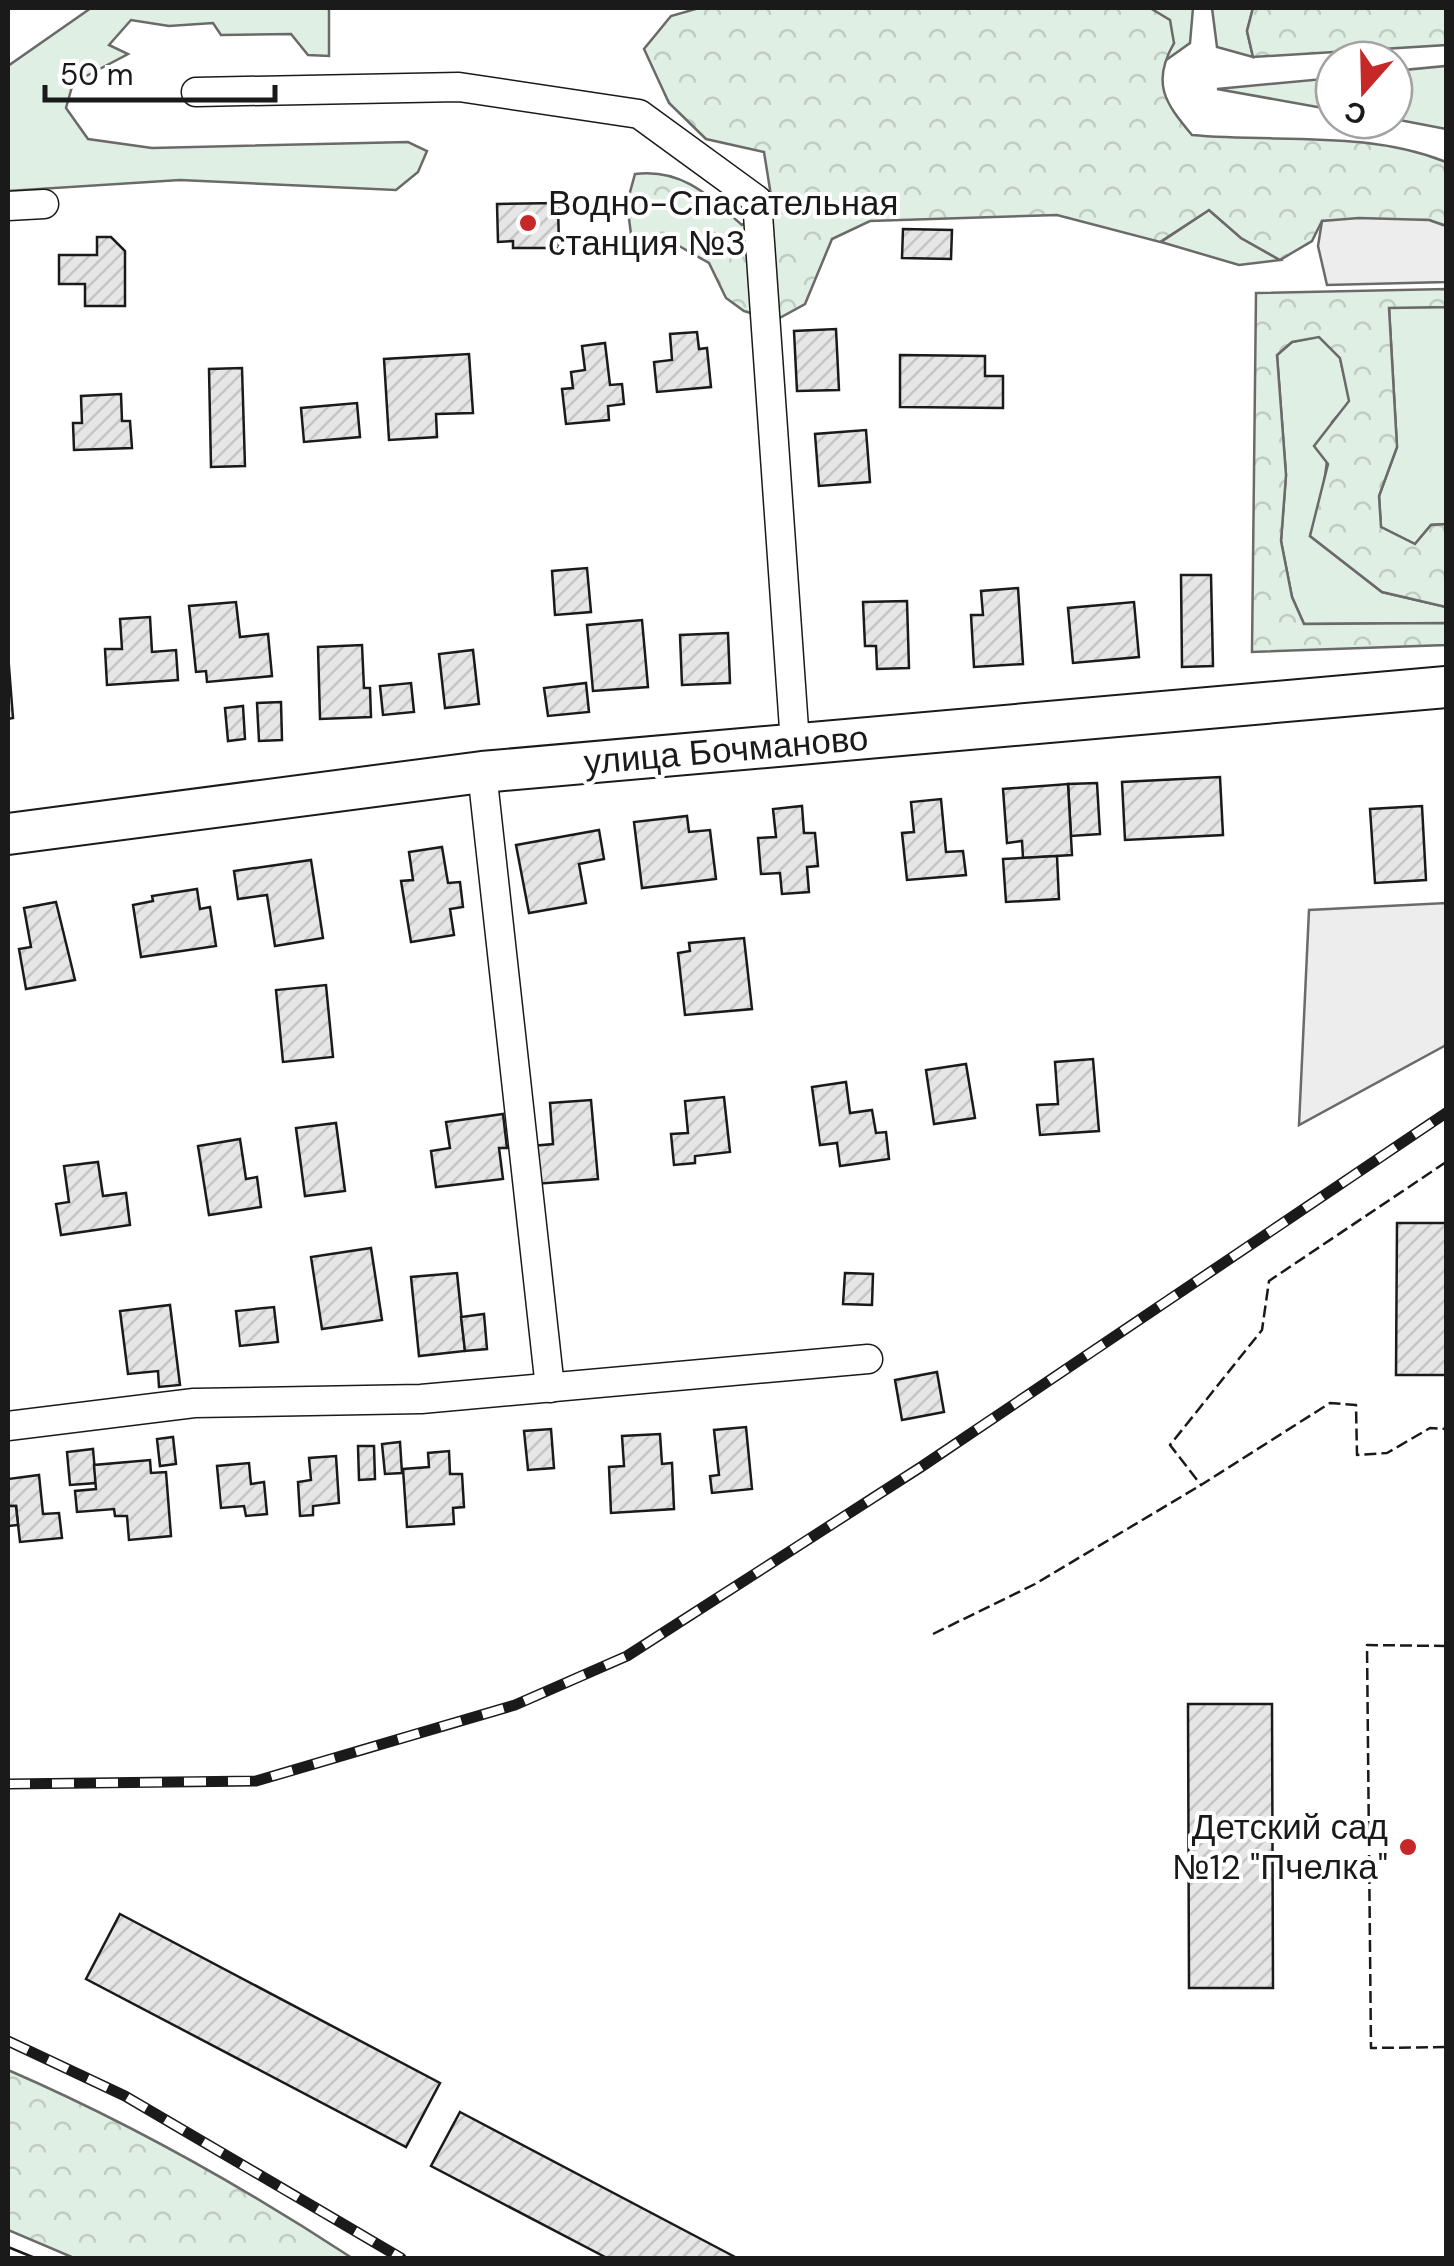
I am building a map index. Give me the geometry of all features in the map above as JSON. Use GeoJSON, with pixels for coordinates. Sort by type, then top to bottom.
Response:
{"type":"FeatureCollection","features":[{"type":"Feature","properties":{"kind":"main road","name":"улица Бочманово"},"geometry":{"type":"LineString","coordinates":[[8,834],[482,772],[1446,686]]}},
{"type":"Feature","properties":{"kind":"street"},"geometry":{"type":"LineString","coordinates":[[196,92],[458,87],[638,114],[757,200],[795,743]]}},
{"type":"Feature","properties":{"kind":"street"},"geometry":{"type":"LineString","coordinates":[[8,206],[44,204]]}},
{"type":"Feature","properties":{"kind":"street"},"geometry":{"type":"LineString","coordinates":[[482,772],[550,1388]]}},
{"type":"Feature","properties":{"kind":"street"},"geometry":{"type":"LineString","coordinates":[[8,1426],[194,1403],[421,1399],[868,1359]]}},
{"type":"Feature","properties":{"kind":"green space"},"geometry":{"type":"Polygon","coordinates":[[[91,8],[329,8],[329,56],[308,55],[291,34],[221,35],[213,23],[169,26],[131,20],[109,45],[128,54],[73,83],[66,108],[88,139],[152,148],[408,142],[427,151],[418,172],[396,190],[180,180],[8,191],[8,66],[91,8]]]}},
{"type":"Feature","properties":{"kind":"green space"},"geometry":{"type":"Polygon","coordinates":[[[699,8],[1150,8],[1170,20],[1174,43],[1163,70],[1164,92],[1192,135],[1384,145],[1446,162],[1446,226],[1429,220],[1322,221],[1312,241],[1280,260],[1241,238],[1209,210],[1160,242],[1057,215],[870,221],[832,239],[805,304],[776,320],[744,311],[726,298],[709,263],[672,242],[633,250],[627,203],[635,174],[667,175],[694,186],[742,225],[772,202],[764,152],[706,139],[669,103],[644,49],[671,16],[699,8]]]}},
{"type":"Feature","properties":{"kind":"green space"},"geometry":{"type":"Polygon","coordinates":[[[1150,8],[1193,8],[1190,43],[1162,63],[1174,43],[1150,8]]]}},
{"type":"Feature","properties":{"kind":"green space"},"geometry":{"type":"Polygon","coordinates":[[[1212,8],[1253,8],[1247,31],[1253,57],[1217,47],[1212,8]]]}},
{"type":"Feature","properties":{"kind":"green space"},"geometry":{"type":"Polygon","coordinates":[[[1253,8],[1446,8],[1446,45],[1414,47],[1414,40],[1314,40],[1314,53],[1253,57],[1247,31],[1253,8]]]}},
{"type":"Feature","properties":{"kind":"green space"},"geometry":{"type":"Polygon","coordinates":[[[1446,66],[1446,129],[1414,123],[1414,69],[1446,66]]]}},
{"type":"Feature","properties":{"kind":"green space"},"geometry":{"type":"Polygon","coordinates":[[[1314,80],[1314,106],[1217,89],[1314,80]]]}},
{"type":"Feature","properties":{"kind":"green space"},"geometry":{"type":"Polygon","coordinates":[[[1209,210],[1241,238],[1280,260],[1239,265],[1161,242],[1209,210]]]}},
{"type":"Feature","properties":{"kind":"green space"},"geometry":{"type":"Polygon","coordinates":[[[1446,289],[1446,307],[1389,308],[1397,447],[1379,496],[1381,527],[1415,544],[1431,525],[1446,524],[1446,607],[1382,592],[1310,536],[1328,464],[1314,446],[1349,401],[1340,358],[1319,337],[1292,342],[1277,355],[1286,475],[1281,541],[1292,597],[1304,624],[1446,623],[1446,645],[1252,652],[1256,293],[1446,289]]]}},
{"type":"Feature","properties":{"kind":"green space"},"geometry":{"type":"Polygon","coordinates":[[[1389,307],[1446,307],[1446,524],[1431,525],[1415,544],[1381,527],[1379,496],[1397,447],[1389,307]]]}},
{"type":"Feature","properties":{"kind":"green space"},"geometry":{"type":"Polygon","coordinates":[[[1319,336],[1340,358],[1350,402],[1332,422],[1322,500],[1310,536],[1382,592],[1446,607],[1446,623],[1304,624],[1292,597],[1281,541],[1286,475],[1277,355],[1292,342],[1319,336]]]}},
{"type":"Feature","properties":{"kind":"green space"},"geometry":{"type":"Polygon","coordinates":[[[8,2070],[184,2156],[352,2258],[74,2258],[8,2230],[8,2070]]]}},
{"type":"Feature","properties":{"kind":"shaded area"},"geometry":{"type":"Polygon","coordinates":[[[1429,220],[1446,226],[1446,282],[1327,285],[1318,246],[1322,221],[1429,220]]]}},
{"type":"Feature","properties":{"kind":"shaded area"},"geometry":{"type":"Polygon","coordinates":[[[1446,903],[1446,1045],[1299,1125],[1309,910],[1446,903]]]}},
{"type":"Feature","properties":{"kind":"building","name":"Водно-Спасательная станция №3"},"geometry":{"type":"Polygon","coordinates":[[[558,203],[559,248],[513,248],[513,241],[498,242],[497,204],[558,203]]]}},
{"type":"Feature","properties":{"kind":"building"},"geometry":{"type":"Polygon","coordinates":[[[903,229],[952,230],[951,259],[902,258],[903,229]]]}},
{"type":"Feature","properties":{"kind":"building"},"geometry":{"type":"Polygon","coordinates":[[[97,237],[111,237],[125,251],[125,306],[85,306],[85,284],[59,284],[59,255],[97,255],[97,237]]]}},
{"type":"Feature","properties":{"kind":"building"},"geometry":{"type":"Polygon","coordinates":[[[836,329],[839,390],[797,391],[794,331],[836,329]]]}},
{"type":"Feature","properties":{"kind":"building"},"geometry":{"type":"Polygon","coordinates":[[[697,332],[699,349],[707,348],[711,387],[657,392],[654,362],[672,360],[670,334],[697,332]]]}},
{"type":"Feature","properties":{"kind":"building"},"geometry":{"type":"Polygon","coordinates":[[[605,343],[610,385],[622,384],[624,404],[608,406],[609,420],[566,424],[562,389],[573,388],[571,372],[585,370],[582,346],[605,343]]]}},
{"type":"Feature","properties":{"kind":"building"},"geometry":{"type":"Polygon","coordinates":[[[469,354],[473,413],[436,414],[437,437],[389,440],[384,359],[469,354]]]}},
{"type":"Feature","properties":{"kind":"building"},"geometry":{"type":"Polygon","coordinates":[[[900,355],[985,356],[985,376],[1003,376],[1003,408],[900,407],[900,355]]]}},
{"type":"Feature","properties":{"kind":"building"},"geometry":{"type":"Polygon","coordinates":[[[242,368],[245,466],[211,467],[209,369],[242,368]]]}},
{"type":"Feature","properties":{"kind":"building"},"geometry":{"type":"Polygon","coordinates":[[[121,394],[122,421],[130,421],[132,448],[74,450],[73,423],[82,423],[81,396],[121,394]]]}},
{"type":"Feature","properties":{"kind":"building"},"geometry":{"type":"Polygon","coordinates":[[[357,403],[360,437],[304,442],[301,408],[357,403]]]}},
{"type":"Feature","properties":{"kind":"building"},"geometry":{"type":"Polygon","coordinates":[[[866,430],[870,482],[819,486],[815,434],[866,430]]]}},
{"type":"Feature","properties":{"kind":"building"},"geometry":{"type":"Polygon","coordinates":[[[587,568],[591,612],[555,615],[552,571],[587,568]]]}},
{"type":"Feature","properties":{"kind":"building"},"geometry":{"type":"Polygon","coordinates":[[[1181,575],[1211,575],[1213,666],[1182,667],[1181,575]]]}},
{"type":"Feature","properties":{"kind":"building"},"geometry":{"type":"Polygon","coordinates":[[[1018,588],[1023,664],[974,667],[971,615],[983,615],[981,591],[1018,588]]]}},
{"type":"Feature","properties":{"kind":"building"},"geometry":{"type":"Polygon","coordinates":[[[907,601],[909,668],[877,669],[876,646],[865,646],[863,602],[907,601]]]}},
{"type":"Feature","properties":{"kind":"building"},"geometry":{"type":"Polygon","coordinates":[[[236,602],[240,637],[268,634],[272,676],[207,682],[206,671],[196,672],[189,606],[236,602]]]}},
{"type":"Feature","properties":{"kind":"building"},"geometry":{"type":"Polygon","coordinates":[[[1134,602],[1139,657],[1073,663],[1068,608],[1134,602]]]}},
{"type":"Feature","properties":{"kind":"building"},"geometry":{"type":"Polygon","coordinates":[[[150,617],[152,652],[176,650],[178,680],[107,685],[105,649],[122,649],[120,619],[150,617]]]}},
{"type":"Feature","properties":{"kind":"building"},"geometry":{"type":"Polygon","coordinates":[[[642,620],[648,687],[593,691],[587,625],[642,620]]]}},
{"type":"Feature","properties":{"kind":"building"},"geometry":{"type":"Polygon","coordinates":[[[728,633],[730,683],[682,685],[680,635],[728,633]]]}},
{"type":"Feature","properties":{"kind":"building"},"geometry":{"type":"Polygon","coordinates":[[[362,645],[364,688],[370,688],[371,717],[320,719],[318,647],[362,645]]]}},
{"type":"Feature","properties":{"kind":"building"},"geometry":{"type":"Polygon","coordinates":[[[473,650],[479,704],[445,708],[439,654],[473,650]]]}},
{"type":"Feature","properties":{"kind":"building"},"geometry":{"type":"Polygon","coordinates":[[[8,654],[13,718],[8,719],[8,654]]]}},
{"type":"Feature","properties":{"kind":"building"},"geometry":{"type":"Polygon","coordinates":[[[411,683],[414,712],[383,715],[380,686],[411,683]]]}},
{"type":"Feature","properties":{"kind":"building"},"geometry":{"type":"Polygon","coordinates":[[[586,683],[589,712],[548,716],[544,688],[586,683]]]}},
{"type":"Feature","properties":{"kind":"building"},"geometry":{"type":"Polygon","coordinates":[[[281,702],[282,740],[259,741],[257,703],[281,702]]]}},
{"type":"Feature","properties":{"kind":"building"},"geometry":{"type":"Polygon","coordinates":[[[243,706],[245,739],[228,741],[225,708],[243,706]]]}},
{"type":"Feature","properties":{"kind":"building"},"geometry":{"type":"Polygon","coordinates":[[[1220,777],[1223,835],[1125,840],[1122,782],[1220,777]]]}},
{"type":"Feature","properties":{"kind":"building"},"geometry":{"type":"Polygon","coordinates":[[[1097,783],[1100,834],[1071,836],[1068,784],[1097,783]]]}},
{"type":"Feature","properties":{"kind":"building"},"geometry":{"type":"Polygon","coordinates":[[[1068,784],[1072,855],[1023,858],[1022,841],[1007,843],[1003,789],[1068,784]]]}},
{"type":"Feature","properties":{"kind":"building"},"geometry":{"type":"Polygon","coordinates":[[[941,799],[946,852],[963,851],[966,875],[907,880],[902,833],[914,832],[911,802],[941,799]]]}},
{"type":"Feature","properties":{"kind":"building"},"geometry":{"type":"Polygon","coordinates":[[[802,806],[804,833],[815,833],[818,866],[807,867],[809,892],[782,894],[780,873],[761,874],[758,838],[776,837],[773,809],[802,806]]]}},
{"type":"Feature","properties":{"kind":"building"},"geometry":{"type":"Polygon","coordinates":[[[1422,806],[1426,880],[1375,883],[1370,809],[1422,806]]]}},
{"type":"Feature","properties":{"kind":"building"},"geometry":{"type":"Polygon","coordinates":[[[687,816],[689,832],[710,830],[716,879],[642,888],[634,822],[687,816]]]}},
{"type":"Feature","properties":{"kind":"building"},"geometry":{"type":"Polygon","coordinates":[[[599,830],[604,859],[579,864],[586,903],[529,913],[516,845],[599,830]]]}},
{"type":"Feature","properties":{"kind":"building"},"geometry":{"type":"Polygon","coordinates":[[[442,847],[448,883],[460,882],[463,907],[450,909],[454,935],[411,942],[401,881],[413,880],[409,852],[442,847]]]}},
{"type":"Feature","properties":{"kind":"building"},"geometry":{"type":"Polygon","coordinates":[[[1057,856],[1059,899],[1006,902],[1003,859],[1057,856]]]}},
{"type":"Feature","properties":{"kind":"building"},"geometry":{"type":"Polygon","coordinates":[[[311,860],[323,938],[275,946],[267,895],[238,899],[234,871],[311,860]]]}},
{"type":"Feature","properties":{"kind":"building"},"geometry":{"type":"Polygon","coordinates":[[[197,889],[200,909],[210,907],[216,946],[141,957],[133,905],[153,901],[152,896],[197,889]]]}},
{"type":"Feature","properties":{"kind":"building"},"geometry":{"type":"Polygon","coordinates":[[[56,902],[75,980],[26,989],[19,949],[31,947],[24,908],[56,902]]]}},
{"type":"Feature","properties":{"kind":"building"},"geometry":{"type":"Polygon","coordinates":[[[744,938],[752,1009],[685,1015],[678,953],[690,951],[689,943],[744,938]]]}},
{"type":"Feature","properties":{"kind":"building"},"geometry":{"type":"Polygon","coordinates":[[[326,985],[333,1057],[283,1062],[276,990],[326,985]]]}},
{"type":"Feature","properties":{"kind":"building"},"geometry":{"type":"Polygon","coordinates":[[[1093,1059],[1099,1131],[1040,1135],[1037,1105],[1058,1104],[1055,1062],[1093,1059]]]}},
{"type":"Feature","properties":{"kind":"building"},"geometry":{"type":"Polygon","coordinates":[[[966,1064],[975,1118],[934,1124],[926,1070],[966,1064]]]}},
{"type":"Feature","properties":{"kind":"building"},"geometry":{"type":"Polygon","coordinates":[[[846,1082],[850,1113],[872,1110],[876,1133],[886,1132],[889,1159],[840,1166],[837,1143],[820,1145],[812,1087],[846,1082]]]}},
{"type":"Feature","properties":{"kind":"building"},"geometry":{"type":"Polygon","coordinates":[[[724,1097],[730,1152],[695,1156],[695,1163],[674,1165],[671,1134],[688,1133],[685,1101],[724,1097]]]}},
{"type":"Feature","properties":{"kind":"building"},"geometry":{"type":"Polygon","coordinates":[[[591,1100],[598,1179],[535,1184],[532,1146],[553,1144],[550,1103],[591,1100]]]}},
{"type":"Feature","properties":{"kind":"building"},"geometry":{"type":"Polygon","coordinates":[[[503,1114],[507,1148],[499,1148],[503,1179],[436,1187],[431,1151],[450,1148],[446,1122],[503,1114]]]}},
{"type":"Feature","properties":{"kind":"building"},"geometry":{"type":"Polygon","coordinates":[[[336,1123],[345,1191],[305,1196],[296,1128],[336,1123]]]}},
{"type":"Feature","properties":{"kind":"building"},"geometry":{"type":"Polygon","coordinates":[[[240,1139],[246,1179],[257,1177],[261,1207],[209,1215],[198,1146],[240,1139]]]}},
{"type":"Feature","properties":{"kind":"building"},"geometry":{"type":"Polygon","coordinates":[[[98,1162],[103,1196],[126,1193],[130,1225],[61,1235],[56,1204],[69,1202],[64,1166],[98,1162]]]}},
{"type":"Feature","properties":{"kind":"building"},"geometry":{"type":"Polygon","coordinates":[[[1397,1223],[1446,1223],[1446,1375],[1396,1375],[1397,1223]]]}},
{"type":"Feature","properties":{"kind":"building"},"geometry":{"type":"Polygon","coordinates":[[[371,1248],[382,1320],[322,1329],[311,1257],[371,1248]]]}},
{"type":"Feature","properties":{"kind":"building"},"geometry":{"type":"Polygon","coordinates":[[[457,1273],[465,1351],[419,1356],[411,1277],[457,1273]]]}},
{"type":"Feature","properties":{"kind":"building"},"geometry":{"type":"Polygon","coordinates":[[[845,1273],[873,1274],[872,1305],[843,1304],[845,1273]]]}},
{"type":"Feature","properties":{"kind":"building"},"geometry":{"type":"Polygon","coordinates":[[[170,1305],[180,1385],[159,1387],[158,1371],[128,1374],[120,1311],[170,1305]]]}},
{"type":"Feature","properties":{"kind":"building"},"geometry":{"type":"Polygon","coordinates":[[[274,1307],[278,1342],[240,1346],[236,1311],[274,1307]]]}},
{"type":"Feature","properties":{"kind":"building"},"geometry":{"type":"Polygon","coordinates":[[[484,1314],[487,1349],[465,1351],[461,1317],[484,1314]]]}},
{"type":"Feature","properties":{"kind":"building"},"geometry":{"type":"Polygon","coordinates":[[[937,1372],[944,1412],[902,1420],[895,1380],[937,1372]]]}},
{"type":"Feature","properties":{"kind":"building"},"geometry":{"type":"Polygon","coordinates":[[[746,1427],[752,1489],[712,1493],[710,1476],[719,1475],[714,1430],[746,1427]]]}},
{"type":"Feature","properties":{"kind":"building"},"geometry":{"type":"Polygon","coordinates":[[[551,1429],[554,1468],[528,1470],[524,1431],[551,1429]]]}},
{"type":"Feature","properties":{"kind":"building"},"geometry":{"type":"Polygon","coordinates":[[[660,1434],[662,1464],[672,1463],[674,1509],[611,1513],[609,1467],[624,1466],[622,1436],[660,1434]]]}},
{"type":"Feature","properties":{"kind":"building"},"geometry":{"type":"Polygon","coordinates":[[[173,1437],[176,1464],[160,1466],[157,1439],[173,1437]]]}},
{"type":"Feature","properties":{"kind":"building"},"geometry":{"type":"Polygon","coordinates":[[[400,1442],[402,1473],[385,1474],[382,1444],[400,1442]]]}},
{"type":"Feature","properties":{"kind":"building"},"geometry":{"type":"Polygon","coordinates":[[[358,1446],[374,1446],[375,1479],[359,1480],[358,1446]]]}},
{"type":"Feature","properties":{"kind":"building"},"geometry":{"type":"Polygon","coordinates":[[[93,1449],[96,1483],[70,1485],[67,1452],[93,1449]]]}},
{"type":"Feature","properties":{"kind":"building"},"geometry":{"type":"Polygon","coordinates":[[[449,1451],[450,1474],[462,1474],[464,1507],[453,1508],[454,1524],[407,1527],[403,1469],[429,1467],[428,1453],[449,1451]]]}},
{"type":"Feature","properties":{"kind":"building"},"geometry":{"type":"Polygon","coordinates":[[[336,1456],[339,1503],[313,1506],[313,1515],[300,1516],[298,1482],[311,1480],[309,1458],[336,1456]]]}},
{"type":"Feature","properties":{"kind":"building"},"geometry":{"type":"Polygon","coordinates":[[[150,1460],[151,1473],[166,1472],[171,1536],[129,1540],[127,1516],[115,1516],[114,1509],[77,1512],[75,1491],[96,1489],[94,1465],[150,1460]]]}},
{"type":"Feature","properties":{"kind":"building"},"geometry":{"type":"Polygon","coordinates":[[[249,1463],[251,1484],[264,1482],[267,1514],[246,1516],[244,1506],[221,1508],[217,1466],[249,1463]]]}},
{"type":"Feature","properties":{"kind":"building"},"geometry":{"type":"Polygon","coordinates":[[[39,1475],[43,1514],[59,1513],[62,1538],[20,1542],[16,1506],[8,1506],[8,1479],[39,1475]]]}},
{"type":"Feature","properties":{"kind":"building"},"geometry":{"type":"Polygon","coordinates":[[[8,1506],[16,1506],[18,1525],[8,1526],[8,1506]]]}},
{"type":"Feature","properties":{"kind":"building"},"geometry":{"type":"Polygon","coordinates":[[[1188,1704],[1272,1704],[1273,1988],[1189,1988],[1188,1704]]]}},
{"type":"Feature","properties":{"kind":"building"},"geometry":{"type":"Polygon","coordinates":[[[120,1914],[440,2083],[406,2147],[86,1979],[120,1914]]]}},
{"type":"Feature","properties":{"kind":"building"},"geometry":{"type":"Polygon","coordinates":[[[460,2112],[737,2258],[607,2258],[431,2166],[460,2112]]]}},
{"type":"Feature","properties":{"kind":"tram line"},"geometry":{"type":"LineString","coordinates":[[8,2247],[35,2258]]}},
{"type":"Feature","properties":{"kind":"railway"},"geometry":{"type":"LineString","coordinates":[[8,1784],[256,1781],[515,1705],[627,1656],[921,1467],[1446,1113]]}},
{"type":"Feature","properties":{"kind":"railway"},"geometry":{"type":"LineString","coordinates":[[8,2041],[125,2096],[401,2258]]}},
{"type":"Feature","properties":{"kind":"fence"},"geometry":{"type":"LineString","coordinates":[[1446,1162],[1269,1281],[1262,1330],[1170,1445],[1201,1485],[1330,1403],[1356,1405],[1357,1455],[1387,1453],[1430,1428],[1446,1429]]}},
{"type":"Feature","properties":{"kind":"fence"},"geometry":{"type":"LineString","coordinates":[[933,1634],[1035,1584],[1201,1485]]}},
{"type":"Feature","properties":{"kind":"fence"},"geometry":{"type":"LineString","coordinates":[[1446,1646],[1367,1645],[1371,2048],[1446,2047]]}},
{"type":"Feature","properties":{"kind":"place","name":"Водно-Спасательная станция №3"},"geometry":{"type":"Point","coordinates":[528,223]}},
{"type":"Feature","properties":{"kind":"place","name":"Детский сад №12 \"Пчелка\""},"geometry":{"type":"Point","coordinates":[1408,1847]}}]}
